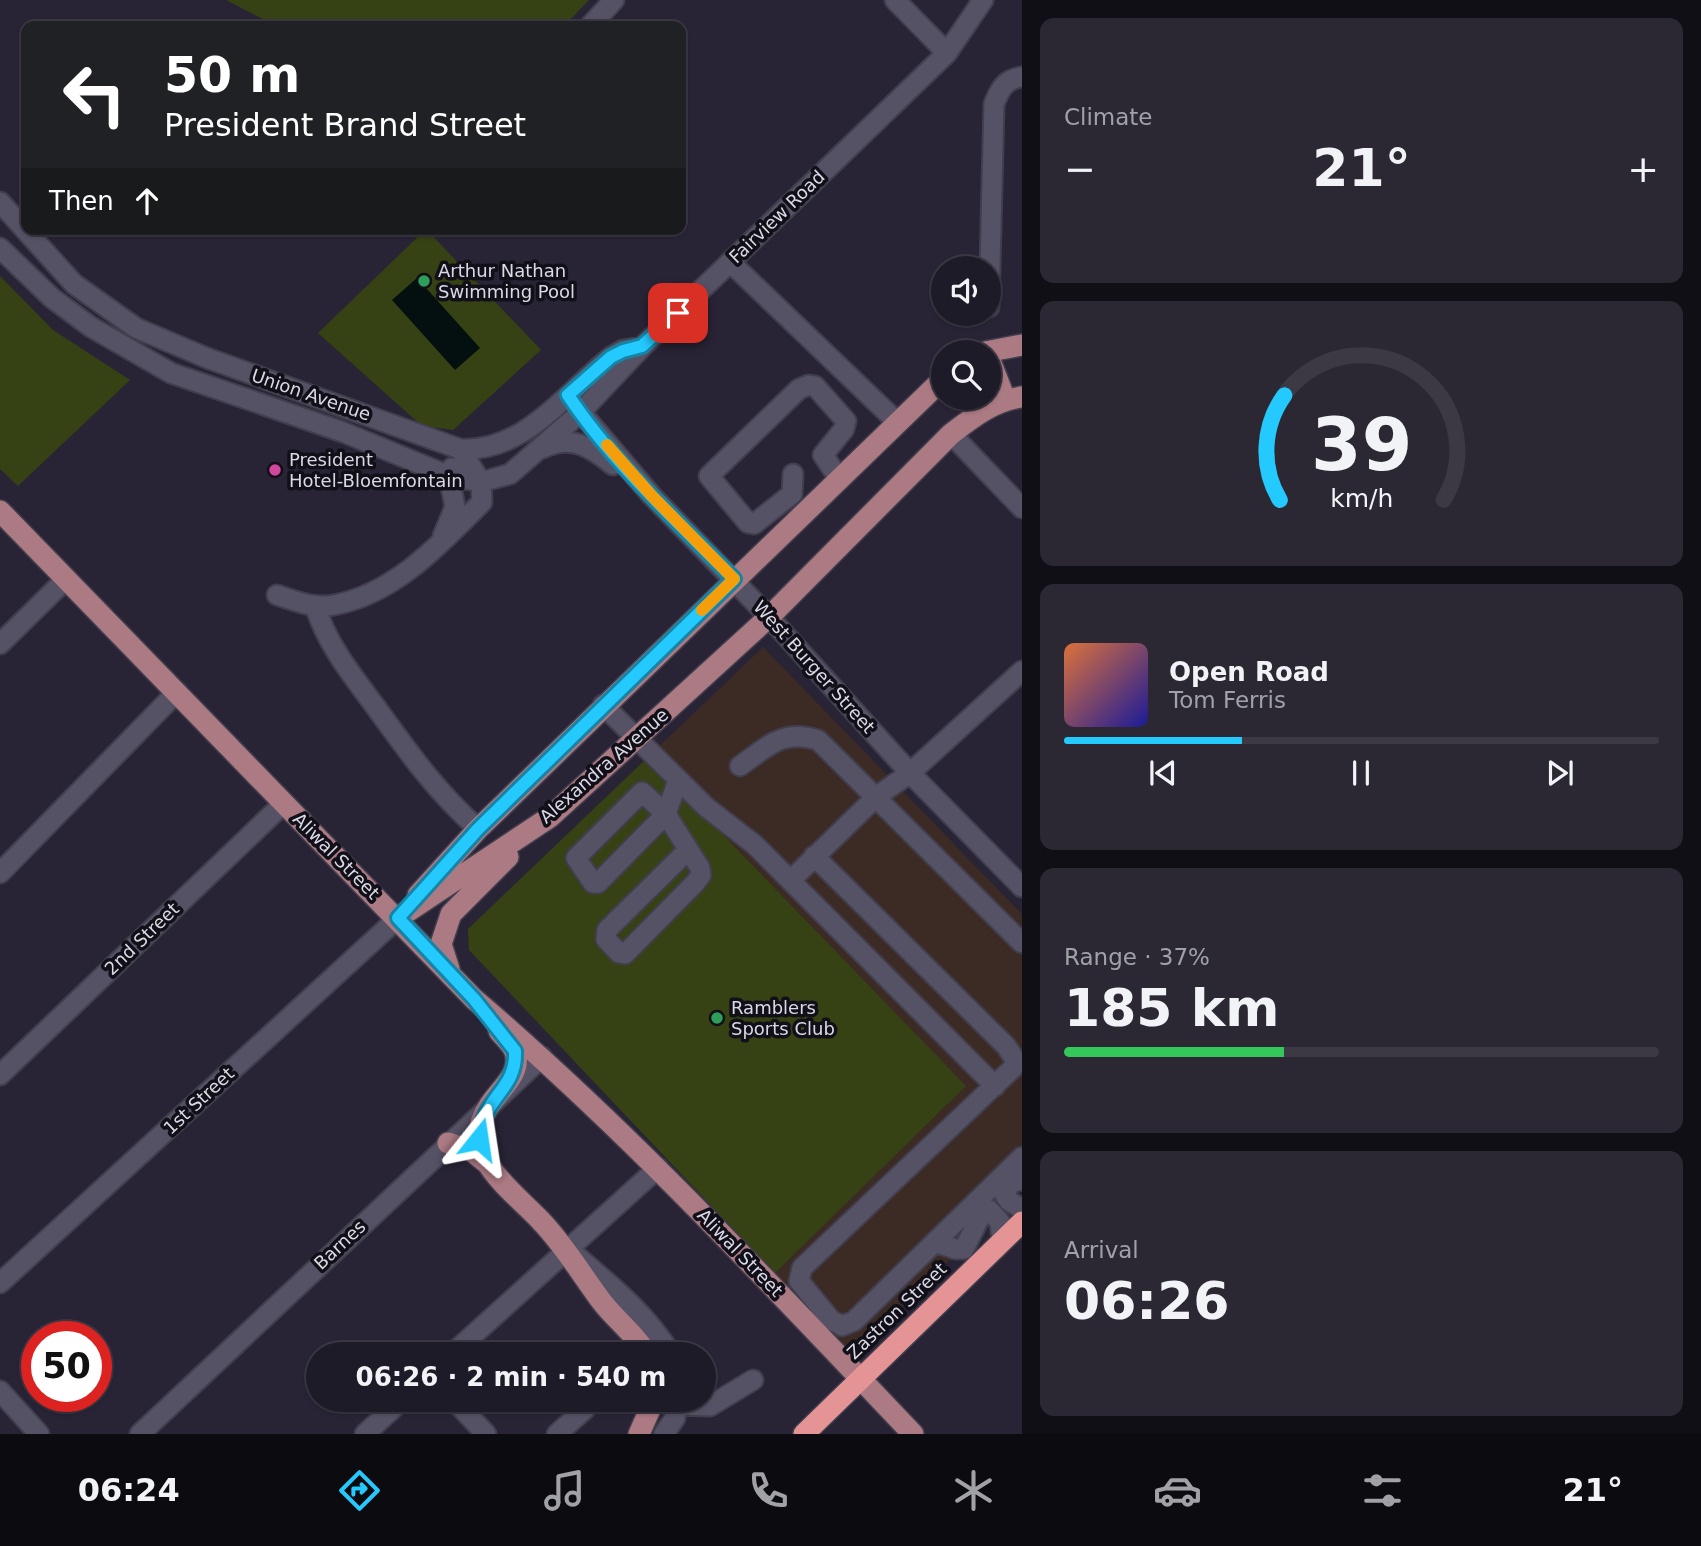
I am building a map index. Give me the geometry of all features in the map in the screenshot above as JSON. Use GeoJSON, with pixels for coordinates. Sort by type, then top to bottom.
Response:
{"type":"FeatureCollection","features":[{"type":"Feature","properties":{"kind":"highway","name":"Zastron Street"},"geometry":{"type":"LineString","coordinates":[[804,1434],[1022,1222]]}},
{"type":"Feature","properties":{"kind":"main road"},"geometry":{"type":"LineString","coordinates":[[1001,349],[1022,345]]}},
{"type":"Feature","properties":{"kind":"main road"},"geometry":{"type":"LineString","coordinates":[[1001,378],[1013,398]]}},
{"type":"Feature","properties":{"kind":"main road"},"geometry":{"type":"LineString","coordinates":[[398,918],[478,829],[603,705],[931,390]]}},
{"type":"Feature","properties":{"kind":"main road","name":"Alexandra Avenue"},"geometry":{"type":"LineString","coordinates":[[398,918],[550,817],[769,617],[951,434],[1013,398]]}},
{"type":"Feature","properties":{"kind":"main road","name":"Aliwal Street"},"geometry":{"type":"LineString","coordinates":[[0,511],[474,999],[542,1057],[658,1168],[913,1434]]}},
{"type":"Feature","properties":{"kind":"main road"},"geometry":{"type":"LineString","coordinates":[[451,975],[441,944],[450,914],[550,817]]}},
{"type":"Feature","properties":{"kind":"main road"},"geometry":{"type":"LineString","coordinates":[[474,999],[515,1051],[511,1078],[488,1105],[481,1120],[479,1139],[488,1164]]}},
{"type":"Feature","properties":{"kind":"main road"},"geometry":{"type":"LineString","coordinates":[[448,1143],[472,1151],[488,1164],[568,1250],[603,1302],[637,1342]]}},
{"type":"Feature","properties":{"kind":"main road"},"geometry":{"type":"LineString","coordinates":[[639,1434],[649,1412]]}},
{"type":"Feature","properties":{"kind":"street"},"geometry":{"type":"LineString","coordinates":[[595,21],[614,0]]}},
{"type":"Feature","properties":{"kind":"street"},"geometry":{"type":"LineString","coordinates":[[895,0],[947,53]]}},
{"type":"Feature","properties":{"kind":"street","name":"Fairview Road"},"geometry":{"type":"LineString","coordinates":[[580,413],[642,346],[947,53],[983,0]]}},
{"type":"Feature","properties":{"kind":"street"},"geometry":{"type":"LineString","coordinates":[[990,256],[994,104],[1011,78],[1022,77]]}},
{"type":"Feature","properties":{"kind":"street","name":"Union Avenue"},"geometry":{"type":"LineString","coordinates":[[0,202],[21,226]]}},
{"type":"Feature","properties":{"kind":"street","name":"Union Avenue"},"geometry":{"type":"LineString","coordinates":[[29,235],[90,299],[136,328],[231,367],[460,449],[479,451],[509,441],[526,431],[611,357],[642,346]]}},
{"type":"Feature","properties":{"kind":"street","name":"Union Avenue"},"geometry":{"type":"LineString","coordinates":[[0,248],[52,298],[122,347],[171,373],[343,432],[449,477],[481,482],[510,474],[580,413]]}},
{"type":"Feature","properties":{"kind":"street"},"geometry":{"type":"LineString","coordinates":[[730,262],[896,421]]}},
{"type":"Feature","properties":{"kind":"street"},"geometry":{"type":"LineString","coordinates":[[223,391],[231,367]]}},
{"type":"Feature","properties":{"kind":"street"},"geometry":{"type":"LineString","coordinates":[[793,474],[792,494],[754,524],[748,523],[709,476],[799,389],[808,385],[815,386],[846,421],[844,429],[823,455],[838,477]]}},
{"type":"Feature","properties":{"kind":"street","name":"West Burger Street"},"geometry":{"type":"LineString","coordinates":[[568,395],[580,413],[652,496],[734,579],[910,773],[1022,887]]}},
{"type":"Feature","properties":{"kind":"street"},"geometry":{"type":"LineString","coordinates":[[951,434],[1022,508]]}},
{"type":"Feature","properties":{"kind":"street"},"geometry":{"type":"LineString","coordinates":[[534,453],[554,442],[581,443],[652,496]]}},
{"type":"Feature","properties":{"kind":"street"},"geometry":{"type":"LineString","coordinates":[[440,543],[455,508],[449,477],[460,449]]}},
{"type":"Feature","properties":{"kind":"street"},"geometry":{"type":"LineString","coordinates":[[277,595],[315,606],[333,606],[380,589],[440,543],[481,502],[481,482],[460,449]]}},
{"type":"Feature","properties":{"kind":"street"},"geometry":{"type":"LineString","coordinates":[[0,644],[65,580]]}},
{"type":"Feature","properties":{"kind":"street"},"geometry":{"type":"LineString","coordinates":[[315,606],[331,645],[416,766],[442,796],[478,829]]}},
{"type":"Feature","properties":{"kind":"street"},"geometry":{"type":"LineString","coordinates":[[791,880],[876,797],[910,773],[1022,671]]}},
{"type":"Feature","properties":{"kind":"street"},"geometry":{"type":"LineString","coordinates":[[0,873],[177,692]]}},
{"type":"Feature","properties":{"kind":"street"},"geometry":{"type":"LineString","coordinates":[[603,705],[678,780],[755,845],[995,1086]]}},
{"type":"Feature","properties":{"kind":"street"},"geometry":{"type":"LineString","coordinates":[[740,766],[778,739],[801,735],[818,740],[1022,943]]}},
{"type":"Feature","properties":{"kind":"street"},"geometry":{"type":"LineString","coordinates":[[678,780],[666,814],[598,883],[593,883],[576,861],[639,793],[646,793],[666,814],[700,867],[701,875],[625,954],[619,953],[606,939],[607,930],[688,850]]}},
{"type":"Feature","properties":{"kind":"street","name":"2nd Street"},"geometry":{"type":"LineString","coordinates":[[0,1075],[284,803]]}},
{"type":"Feature","properties":{"kind":"street"},"geometry":{"type":"LineString","coordinates":[[814,856],[886,924],[1006,1046],[1016,1061],[1013,1068],[995,1086],[802,1268],[799,1281],[831,1320],[842,1326],[854,1321],[1022,1157]]}},
{"type":"Feature","properties":{"kind":"street","name":"1st Street"},"geometry":{"type":"LineString","coordinates":[[0,1283],[398,918]]}},
{"type":"Feature","properties":{"kind":"street","name":"Barnes"},"geometry":{"type":"LineString","coordinates":[[139,1434],[542,1057]]}},
{"type":"Feature","properties":{"kind":"street"},"geometry":{"type":"LineString","coordinates":[[465,1342],[658,1168]]}},
{"type":"Feature","properties":{"kind":"street"},"geometry":{"type":"LineString","coordinates":[[1022,1180],[1010,1183],[1005,1195],[1022,1209]]}},
{"type":"Feature","properties":{"kind":"street"},"geometry":{"type":"LineString","coordinates":[[935,1242],[955,1249],[964,1249],[982,1213],[989,1210],[1000,1223],[1002,1241]]}},
{"type":"Feature","properties":{"kind":"street"},"geometry":{"type":"LineString","coordinates":[[602,1219],[591,1247],[597,1264],[612,1287]]}},
{"type":"Feature","properties":{"kind":"street"},"geometry":{"type":"LineString","coordinates":[[568,1250],[612,1287],[651,1325],[663,1342]]}},
{"type":"Feature","properties":{"kind":"street"},"geometry":{"type":"LineString","coordinates":[[716,1402],[753,1380]]}},
{"type":"Feature","properties":{"kind":"street"},"geometry":{"type":"LineString","coordinates":[[0,1391],[39,1434]]}},
{"type":"Feature","properties":{"kind":"street"},"geometry":{"type":"LineString","coordinates":[[365,1434],[389,1412]]}},
{"type":"Feature","properties":{"kind":"street"},"geometry":{"type":"LineString","coordinates":[[465,1412],[486,1434]]}},
{"type":"Feature","properties":{"kind":"street"},"geometry":{"type":"LineString","coordinates":[[557,1434],[582,1412]]}},
{"type":"Feature","properties":{"kind":"street"},"geometry":{"type":"LineString","coordinates":[[664,1434],[676,1412]]}},
{"type":"Feature","properties":{"kind":"shaded area"},"geometry":{"type":"Polygon","coordinates":[[[417,278],[480,348],[455,370],[392,300],[417,278]]]}},
{"type":"Feature","properties":{"kind":"shaded area"},"geometry":{"type":"Polygon","coordinates":[[[763,647],[1022,914],[1022,1190],[852,1354],[775,1273],[965,1086],[648,757],[763,647]]]}},
{"type":"Feature","properties":{"kind":"green space"},"geometry":{"type":"Polygon","coordinates":[[[226,0],[589,0],[569,21],[266,21],[226,0]]]}},
{"type":"Feature","properties":{"kind":"green space","name":"Arthur Nathan Swimming Pool"},"geometry":{"type":"Polygon","coordinates":[[[420,235],[432,235],[541,350],[453,430],[422,426],[318,333],[420,235]]]}},
{"type":"Feature","properties":{"kind":"green space"},"geometry":{"type":"Polygon","coordinates":[[[0,276],[53,330],[130,380],[18,486],[0,469],[0,276]]]}},
{"type":"Feature","properties":{"kind":"green space","name":"Ramblers Sports Club"},"geometry":{"type":"Polygon","coordinates":[[[648,757],[966,1086],[775,1273],[469,950],[468,929],[648,757]]]}},
{"type":"Feature","properties":{"kind":"slow traffic"},"geometry":{"type":"LineString","coordinates":[[607,445],[652,496],[734,579],[702,610]]}},
{"type":"Feature","properties":{"kind":"place","name":"Arthur Nathan Swimming Pool"},"geometry":{"type":"Point","coordinates":[424,281]}},
{"type":"Feature","properties":{"kind":"place","name":"President Hotel-Bloemfontain"},"geometry":{"type":"Point","coordinates":[275,470]}},
{"type":"Feature","properties":{"kind":"place","name":"Ramblers Sports Club"},"geometry":{"type":"Point","coordinates":[717,1018]}},
{"type":"Feature","properties":{"kind":"route"},"geometry":{"type":"LineString","coordinates":[[479,1139],[481,1120],[488,1105],[511,1078],[516,1063],[515,1051],[474,999],[398,918],[478,829],[734,579],[652,496],[580,413],[568,395],[611,357],[642,346],[678,313]]}}]}
